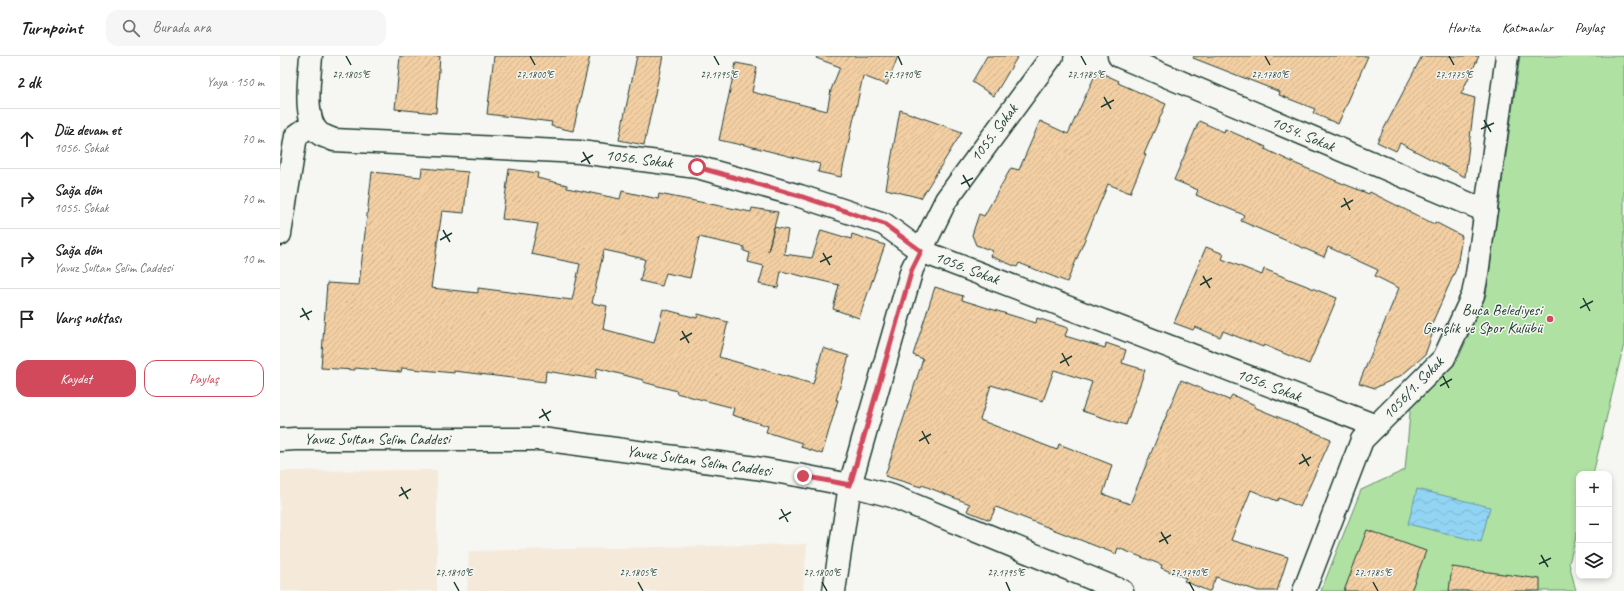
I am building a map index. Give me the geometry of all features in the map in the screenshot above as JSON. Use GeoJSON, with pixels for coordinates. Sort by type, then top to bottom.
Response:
{"type":"FeatureCollection","features":[{"type":"Feature","properties":{"kind":"street"},"geometry":{"type":"LineString","coordinates":[[280,234],[296,136],[312,124],[308,111],[311,56]]}},
{"type":"Feature","properties":{"kind":"street","name":"1055. Sokak"},"geometry":{"type":"LineString","coordinates":[[834,591],[850,485],[912,269],[946,200],[1052,56]]}},
{"type":"Feature","properties":{"kind":"street","name":"1054. Sokak"},"geometry":{"type":"LineString","coordinates":[[1119,56],[1486,211]]}},
{"type":"Feature","properties":{"kind":"street","name":"1056/1. Sokak"},"geometry":{"type":"LineString","coordinates":[[1304,591],[1362,440],[1444,358],[1473,295],[1507,56]]}},
{"type":"Feature","properties":{"kind":"street","name":"1056. Sokak"},"geometry":{"type":"LineString","coordinates":[[312,124],[320,134],[334,140],[580,152],[697,167],[800,196],[884,224],[921,251],[1376,426]]}},
{"type":"Feature","properties":{"kind":"street","name":"Yavuz Sultan Selim Caddesi"},"geometry":{"type":"LineString","coordinates":[[280,440],[541,439],[756,468],[850,485],[892,496],[1122,591]]}},
{"type":"Feature","properties":{"kind":"shaded area"},"geometry":{"type":"Polygon","coordinates":[[[437,470],[437,591],[280,591],[280,471],[437,470]]]}},
{"type":"Feature","properties":{"kind":"shaded area"},"geometry":{"type":"Polygon","coordinates":[[[807,544],[803,591],[467,591],[469,551],[807,544]]]}},
{"type":"Feature","properties":{"kind":"green space","name":"Buca Belediyesi Gençlik ve Spor Kulübü"},"geometry":{"type":"Polygon","coordinates":[[[1520,56],[1624,56],[1624,344],[1594,471],[1576,471],[1576,537],[1569,563],[1576,591],[1321,591],[1361,490],[1405,470],[1411,402],[1459,357],[1486,295],[1520,56]]]}},
{"type":"Feature","properties":{"kind":"water"},"geometry":{"type":"Polygon","coordinates":[[[1417,489],[1490,507],[1481,542],[1408,524],[1417,489]]]}},
{"type":"Feature","properties":{"kind":"building"},"geometry":{"type":"Polygon","coordinates":[[[400,56],[440,56],[436,113],[395,109],[400,56]]]}},
{"type":"Feature","properties":{"kind":"building"},"geometry":{"type":"Polygon","coordinates":[[[494,56],[590,56],[573,131],[551,126],[552,122],[487,114],[494,56]]]}},
{"type":"Feature","properties":{"kind":"building"},"geometry":{"type":"Polygon","coordinates":[[[637,56],[663,56],[644,145],[619,140],[637,56]]]}},
{"type":"Feature","properties":{"kind":"building"},"geometry":{"type":"Polygon","coordinates":[[[817,56],[898,56],[887,85],[863,76],[841,177],[818,172],[820,164],[719,140],[736,63],[757,67],[752,92],[827,111],[831,90],[840,67],[816,58],[817,56]]]}},
{"type":"Feature","properties":{"kind":"building"},"geometry":{"type":"Polygon","coordinates":[[[987,56],[1018,56],[994,96],[972,82],[987,56]]]}},
{"type":"Feature","properties":{"kind":"building"},"geometry":{"type":"Polygon","coordinates":[[[1194,56],[1368,56],[1338,124],[1313,113],[1315,109],[1279,95],[1280,92],[1193,58],[1194,56]]]}},
{"type":"Feature","properties":{"kind":"building"},"geometry":{"type":"Polygon","coordinates":[[[1422,56],[1479,56],[1461,94],[1475,98],[1465,177],[1400,143],[1396,151],[1377,142],[1422,56]]]}},
{"type":"Feature","properties":{"kind":"building"},"geometry":{"type":"Polygon","coordinates":[[[1097,71],[1119,81],[1118,83],[1166,104],[1144,154],[1146,155],[1130,193],[1108,184],[1067,282],[1019,263],[1017,267],[990,256],[993,251],[976,245],[972,235],[979,214],[984,216],[1011,168],[1019,170],[1040,121],[1068,134],[1097,71]]]}},
{"type":"Feature","properties":{"kind":"building"},"geometry":{"type":"Polygon","coordinates":[[[900,110],[962,132],[921,198],[886,189],[900,110]]]}},
{"type":"Feature","properties":{"kind":"building"},"geometry":{"type":"Polygon","coordinates":[[[1199,121],[1224,132],[1225,129],[1266,147],[1265,149],[1294,163],[1334,180],[1369,194],[1370,192],[1434,224],[1435,222],[1462,236],[1457,267],[1429,330],[1433,332],[1425,355],[1402,375],[1375,388],[1359,383],[1399,288],[1375,276],[1378,270],[1328,247],[1324,257],[1241,221],[1244,215],[1196,195],[1198,190],[1174,180],[1199,121]]]}},
{"type":"Feature","properties":{"kind":"building"},"geometry":{"type":"Polygon","coordinates":[[[422,168],[468,172],[464,213],[442,211],[431,288],[478,293],[478,288],[572,300],[580,264],[531,254],[538,224],[502,219],[509,169],[538,173],[537,178],[567,185],[567,188],[620,199],[622,191],[658,199],[659,194],[751,212],[752,208],[778,212],[774,227],[788,230],[784,254],[812,258],[821,230],[851,239],[852,234],[885,245],[859,318],[833,309],[839,285],[781,271],[778,288],[759,284],[764,266],[748,262],[750,253],[744,251],[744,247],[699,237],[690,278],[666,273],[662,286],[640,281],[645,259],[604,250],[592,303],[607,306],[603,329],[654,343],[663,309],[697,318],[698,314],[728,322],[719,357],[813,384],[823,348],[849,356],[822,454],[801,447],[802,443],[766,432],[768,426],[732,415],[734,408],[676,393],[677,391],[643,382],[643,380],[597,368],[595,379],[546,371],[545,382],[454,371],[454,373],[402,368],[401,372],[355,368],[355,370],[321,368],[327,283],[359,285],[372,172],[421,177],[422,168]]]}},
{"type":"Feature","properties":{"kind":"building"},"geometry":{"type":"Polygon","coordinates":[[[1206,247],[1224,254],[1222,259],[1262,275],[1264,269],[1337,298],[1309,364],[1264,345],[1263,347],[1223,331],[1220,337],[1195,327],[1193,330],[1174,323],[1206,247]]]}},
{"type":"Feature","properties":{"kind":"building"},"geometry":{"type":"Polygon","coordinates":[[[935,287],[963,296],[962,300],[1036,323],[1037,318],[1068,328],[1065,336],[1105,348],[1106,343],[1126,350],[1122,363],[1145,370],[1126,425],[1082,411],[1092,382],[1054,370],[1043,401],[991,385],[980,420],[1057,450],[1059,444],[1112,465],[1103,494],[1130,504],[1181,380],[1229,400],[1232,395],[1255,405],[1254,407],[1331,439],[1300,507],[1279,498],[1277,501],[1251,490],[1231,540],[1288,557],[1277,591],[1258,591],[1216,577],[1210,591],[1208,591],[1184,581],[1186,578],[1161,568],[1162,565],[1118,548],[1116,554],[996,507],[990,520],[967,511],[970,504],[922,485],[921,487],[885,476],[923,359],[913,355],[935,287]]]}},
{"type":"Feature","properties":{"kind":"building"},"geometry":{"type":"Polygon","coordinates":[[[1367,530],[1426,551],[1411,591],[1344,591],[1367,530]]]}},
{"type":"Feature","properties":{"kind":"building"},"geometry":{"type":"Polygon","coordinates":[[[1452,567],[1540,579],[1540,591],[1449,591],[1452,567]]]}},
{"type":"Feature","properties":{"kind":"place","name":"Buca Belediyesi Gençlik ve Spor Kulübü"},"geometry":{"type":"Point","coordinates":[1550,319]}},
{"type":"Feature","properties":{"kind":"route"},"geometry":{"type":"LineString","coordinates":[[697,167],[800,196],[884,224],[921,251],[912,269],[850,485],[803,476]]}}]}
